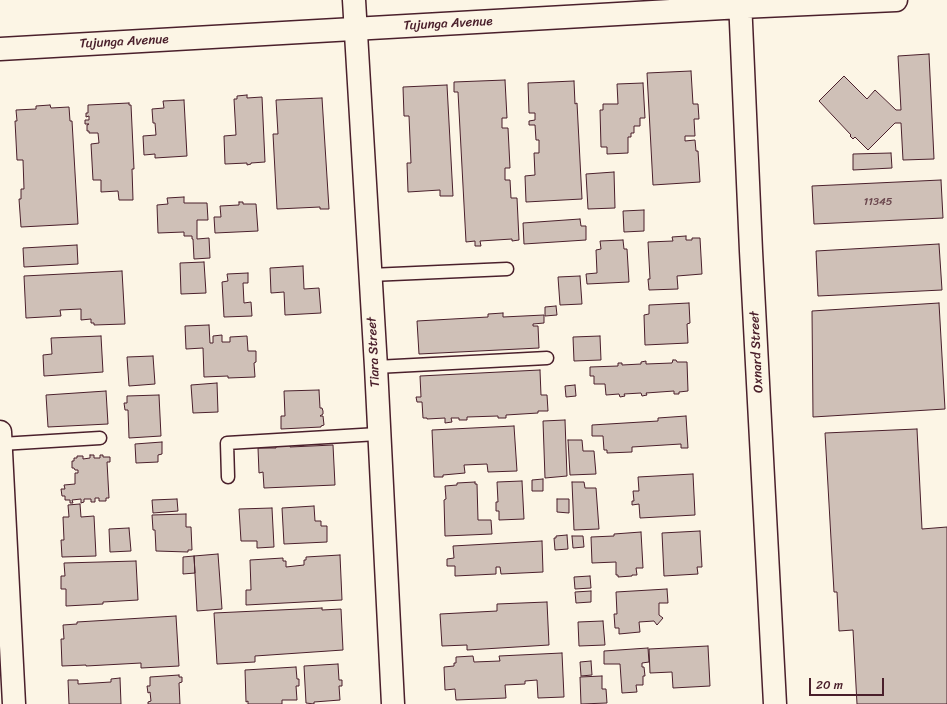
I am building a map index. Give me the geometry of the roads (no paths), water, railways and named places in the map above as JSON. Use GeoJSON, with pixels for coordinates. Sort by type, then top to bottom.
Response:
{"type":"FeatureCollection","features":[{"type":"Feature","properties":{"kind":"street","name":"Tiara Street"},"geometry":{"type":"LineString","coordinates":[[354,0],[376,366],[378,434],[392,704]]}},
{"type":"Feature","properties":{"kind":"street","name":"Tujunga Avenue"},"geometry":{"type":"LineString","coordinates":[[0,49],[356,28],[585,17],[740,3],[896,0]]}},
{"type":"Feature","properties":{"kind":"street","name":"Oxnard Street"},"geometry":{"type":"LineString","coordinates":[[740,3],[751,250],[775,704]]}},
{"type":"Feature","properties":{"kind":"street"},"geometry":{"type":"LineString","coordinates":[[0,438],[14,704]]}},
{"type":"Feature","properties":{"kind":"lane"},"geometry":{"type":"LineString","coordinates":[[370,275],[507,269]]}},
{"type":"Feature","properties":{"kind":"lane"},"geometry":{"type":"LineString","coordinates":[[376,366],[547,358]]}},
{"type":"Feature","properties":{"kind":"lane"},"geometry":{"type":"LineString","coordinates":[[228,477],[227,443],[378,434]]}},
{"type":"Feature","properties":{"kind":"lane"},"geometry":{"type":"LineString","coordinates":[[0,438],[100,438]]}}]}
